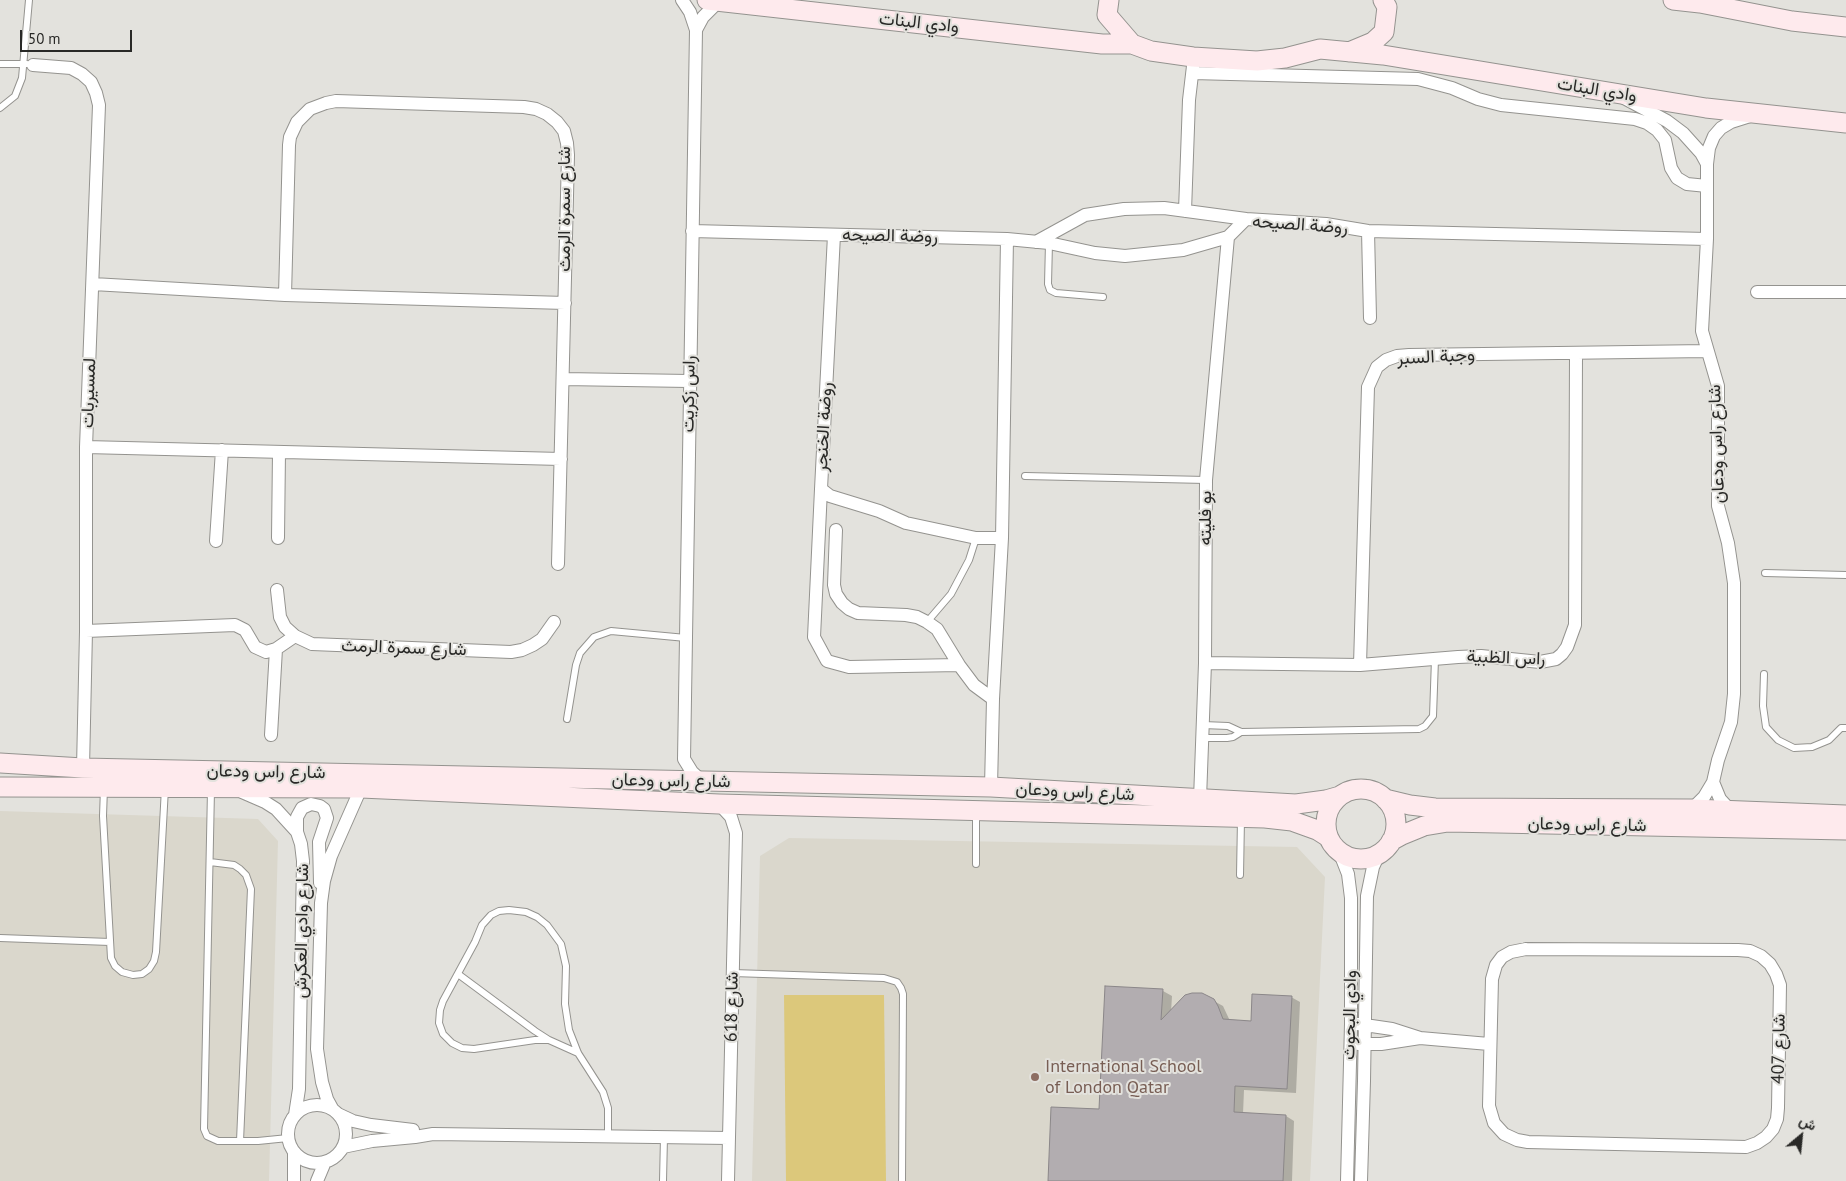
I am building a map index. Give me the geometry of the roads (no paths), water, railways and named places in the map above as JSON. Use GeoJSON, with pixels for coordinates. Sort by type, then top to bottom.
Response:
{"type":"FeatureCollection","features":[{"type":"Feature","properties":{"kind":"street","name":"راس زكريت"},"geometry":{"type":"LineString","coordinates":[[682,0],[690,12],[696,30],[684,759]]}},
{"type":"Feature","properties":{"kind":"street"},"geometry":{"type":"LineString","coordinates":[[1109,0],[1107,15],[1132,44]]}},
{"type":"Feature","properties":{"kind":"street"},"geometry":{"type":"LineString","coordinates":[[1348,53],[1373,42],[1384,32],[1388,7],[1382,0]]}},
{"type":"Feature","properties":{"kind":"street"},"geometry":{"type":"LineString","coordinates":[[1672,0],[1700,3],[1792,21],[1846,27]]}},
{"type":"Feature","properties":{"kind":"street"},"geometry":{"type":"LineString","coordinates":[[696,30],[713,1]]}},
{"type":"Feature","properties":{"kind":"street","name":"وادي البنات"},"geometry":{"type":"LineString","coordinates":[[713,1],[1102,44],[1132,44],[1193,65],[1257,62],[1285,58],[1320,49],[1383,56],[1706,108],[1846,123]]}},
{"type":"Feature","properties":{"kind":"street","name":"لمسيربات"},"geometry":{"type":"LineString","coordinates":[[29,65],[71,68],[86,78],[96,93],[99,105],[86,448],[86,631],[83,768]]}},
{"type":"Feature","properties":{"kind":"street"},"geometry":{"type":"LineString","coordinates":[[1186,211],[1189,100],[1193,65],[1418,79],[1452,88],[1478,99],[1500,105],[1635,119],[1647,123],[1657,130],[1665,140],[1671,168],[1677,178],[1687,184],[1707,186]]}},
{"type":"Feature","properties":{"kind":"street"},"geometry":{"type":"LineString","coordinates":[[1613,92],[1683,133],[1701,153],[1707,164]]}},
{"type":"Feature","properties":{"kind":"street","name":"شارع سمرة الرمث"},"geometry":{"type":"LineString","coordinates":[[285,295],[290,137],[297,122],[310,109],[326,102],[524,108],[536,109],[547,114],[557,122],[564,132],[567,143],[558,564]]}},
{"type":"Feature","properties":{"kind":"street","name":"شارع راس ودعان"},"geometry":{"type":"LineString","coordinates":[[1692,810],[1704,797],[1713,782],[1733,714],[1735,601],[1728,543],[1718,506],[1718,386],[1702,331],[1707,239],[1707,164],[1709,148],[1714,136],[1721,128],[1731,122],[1760,114]]}},
{"type":"Feature","properties":{"kind":"street"},"geometry":{"type":"LineString","coordinates":[[1043,242],[1085,214],[1124,209],[1164,208],[1246,219]]}},
{"type":"Feature","properties":{"kind":"street","name":"روضة الصيحه"},"geometry":{"type":"LineString","coordinates":[[692,231],[1007,239],[1043,242],[1095,253],[1125,256],[1183,250],[1228,237],[1246,219],[1326,224],[1368,231],[1707,239]]}},
{"type":"Feature","properties":{"kind":"street"},"geometry":{"type":"LineString","coordinates":[[1368,231],[1370,318]]}},
{"type":"Feature","properties":{"kind":"street","name":"روضة الخنجر"},"geometry":{"type":"LineString","coordinates":[[834,235],[821,489],[830,496],[879,511],[906,524],[976,538],[1002,538]]}},
{"type":"Feature","properties":{"kind":"street","name":"بو فليته"},"geometry":{"type":"LineString","coordinates":[[1200,799],[1203,732],[1206,480],[1228,237]]}},
{"type":"Feature","properties":{"kind":"street"},"geometry":{"type":"LineString","coordinates":[[991,787],[993,699],[1002,538],[1007,239]]}},
{"type":"Feature","properties":{"kind":"street"},"geometry":{"type":"LineString","coordinates":[[93,284],[285,295],[565,303]]}},
{"type":"Feature","properties":{"kind":"street"},"geometry":{"type":"LineString","coordinates":[[1757,292],[1846,292]]}},
{"type":"Feature","properties":{"kind":"street","name":"وجبة السبر"},"geometry":{"type":"LineString","coordinates":[[1360,666],[1368,387],[1378,368],[1386,360],[1397,356],[1409,355],[1707,351]]}},
{"type":"Feature","properties":{"kind":"street","name":"راس الظبية"},"geometry":{"type":"LineString","coordinates":[[1204,663],[1360,666],[1481,656],[1540,662],[1556,659],[1567,647],[1575,625],[1576,353]]}},
{"type":"Feature","properties":{"kind":"street"},"geometry":{"type":"LineString","coordinates":[[563,379],[689,381]]}},
{"type":"Feature","properties":{"kind":"street"},"geometry":{"type":"LineString","coordinates":[[86,448],[561,459]]}},
{"type":"Feature","properties":{"kind":"street"},"geometry":{"type":"LineString","coordinates":[[216,541],[222,450]]}},
{"type":"Feature","properties":{"kind":"street"},"geometry":{"type":"LineString","coordinates":[[278,538],[279,452]]}},
{"type":"Feature","properties":{"kind":"street"},"geometry":{"type":"LineString","coordinates":[[821,489],[814,637],[827,661],[849,667],[959,665]]}},
{"type":"Feature","properties":{"kind":"street"},"geometry":{"type":"LineString","coordinates":[[836,530],[834,585],[836,594],[842,603],[858,613],[906,615],[917,617],[927,622],[937,629],[974,685],[993,699]]}},
{"type":"Feature","properties":{"kind":"street"},"geometry":{"type":"LineString","coordinates":[[86,631],[235,625],[246,630],[255,647],[266,652],[276,649],[295,636],[285,627],[280,618],[277,590]]}},
{"type":"Feature","properties":{"kind":"street","name":"شارع سمرة الرمث"},"geometry":{"type":"LineString","coordinates":[[295,636],[312,644],[511,652],[533,645],[542,639],[554,622]]}},
{"type":"Feature","properties":{"kind":"street"},"geometry":{"type":"LineString","coordinates":[[271,736],[276,649]]}},
{"type":"Feature","properties":{"kind":"street"},"geometry":{"type":"LineString","coordinates":[[667,781],[684,759],[692,772],[703,782]]}},
{"type":"Feature","properties":{"kind":"street","name":"شارع راس ودعان"},"geometry":{"type":"LineString","coordinates":[[0,763],[83,768],[991,787],[1296,804],[1340,796]]}},
{"type":"Feature","properties":{"kind":"street"},"geometry":{"type":"LineString","coordinates":[[1713,782],[1720,799],[1732,812]]}},
{"type":"Feature","properties":{"kind":"street","name":"شارع راس ودعان"},"geometry":{"type":"LineString","coordinates":[[0,787],[361,788],[719,804],[1279,818],[1317,830],[1334,844]]}},
{"type":"Feature","properties":{"kind":"street","name":"شارع وادي العكرش"},"geometry":{"type":"LineString","coordinates":[[219,788],[250,794],[276,809],[297,832],[302,844],[299,1089],[295,1115]]}},
{"type":"Feature","properties":{"kind":"street","name":"شارع وادي العكرش"},"geometry":{"type":"LineString","coordinates":[[335,1112],[327,1099],[322,1082],[317,1049],[321,903],[324,880],[331,856],[361,788]]}},
{"type":"Feature","properties":{"kind":"street"},"geometry":{"type":"LineString","coordinates":[[1358,789],[1377,793],[1385,799],[1393,811],[1395,819],[1394,834],[1385,848],[1363,859],[1346,856],[1334,844],[1326,830],[1327,815],[1334,801],[1348,791],[1358,789]]}},
{"type":"Feature","properties":{"kind":"street","name":"شارع راس ودعان"},"geometry":{"type":"LineString","coordinates":[[1385,799],[1410,805],[1436,808],[1692,810],[1846,815]]}},
{"type":"Feature","properties":{"kind":"street"},"geometry":{"type":"LineString","coordinates":[[297,832],[297,817],[302,808],[316,804],[324,809],[327,818],[321,835],[319,849],[321,903]]}},
{"type":"Feature","properties":{"kind":"street","name":"شارع 618"},"geometry":{"type":"LineString","coordinates":[[719,804],[731,816],[736,833],[728,1181]]}},
{"type":"Feature","properties":{"kind":"street","name":"شارع 618"},"geometry":{"type":"LineString","coordinates":[[736,833],[743,815],[754,805]]}},
{"type":"Feature","properties":{"kind":"street","name":"شارع راس ودعان"},"geometry":{"type":"LineString","coordinates":[[1385,848],[1424,826],[1448,822],[1846,830]]}},
{"type":"Feature","properties":{"kind":"street","name":"وادي البحوث"},"geometry":{"type":"LineString","coordinates":[[1334,844],[1348,874],[1352,898],[1347,1181]]}},
{"type":"Feature","properties":{"kind":"street","name":"وادي البحوث"},"geometry":{"type":"LineString","coordinates":[[1360,1181],[1365,1044],[1367,896],[1371,874],[1385,848]]}},
{"type":"Feature","properties":{"kind":"street","name":"شارع 407"},"geometry":{"type":"LineString","coordinates":[[1526,949],[1750,951],[1761,956],[1770,964],[1780,985],[1777,1119],[1766,1137],[1757,1143],[1746,1146],[1517,1140],[1504,1134],[1498,1128],[1490,1113],[1489,1044],[1493,971],[1502,957],[1511,952],[1526,949]]}},
{"type":"Feature","properties":{"kind":"street"},"geometry":{"type":"LineString","coordinates":[[1351,1024],[1392,1029],[1420,1038],[1489,1044]]}},
{"type":"Feature","properties":{"kind":"street"},"geometry":{"type":"LineString","coordinates":[[1350,1044],[1390,1043],[1420,1038]]}},
{"type":"Feature","properties":{"kind":"street"},"geometry":{"type":"LineString","coordinates":[[294,1181],[294,1154],[288,1138],[290,1122],[295,1115],[308,1106],[317,1105],[354,1121],[371,1125],[416,1130],[433,1134]]}},
{"type":"Feature","properties":{"kind":"street"},"geometry":{"type":"LineString","coordinates":[[294,1154],[308,1163],[325,1162],[333,1159],[343,1148],[346,1133],[345,1125],[335,1112]]}},
{"type":"Feature","properties":{"kind":"street"},"geometry":{"type":"LineString","coordinates":[[343,1148],[372,1141],[433,1134],[729,1138]]}},
{"type":"Feature","properties":{"kind":"street"},"geometry":{"type":"LineString","coordinates":[[317,1181],[325,1162]]}},
{"type":"Feature","properties":{"kind":"lane"},"geometry":{"type":"LineString","coordinates":[[0,108],[15,96],[29,65],[29,0]]}},
{"type":"Feature","properties":{"kind":"lane"},"geometry":{"type":"LineString","coordinates":[[0,64],[29,65]]}},
{"type":"Feature","properties":{"kind":"lane"},"geometry":{"type":"LineString","coordinates":[[1043,242],[1050,290],[1056,293],[1103,297]]}},
{"type":"Feature","properties":{"kind":"lane"},"geometry":{"type":"LineString","coordinates":[[1025,476],[1206,480]]}},
{"type":"Feature","properties":{"kind":"lane"},"geometry":{"type":"LineString","coordinates":[[927,622],[951,594],[969,560],[976,538]]}},
{"type":"Feature","properties":{"kind":"lane"},"geometry":{"type":"LineString","coordinates":[[1765,574],[1846,575]]}},
{"type":"Feature","properties":{"kind":"lane"},"geometry":{"type":"LineString","coordinates":[[567,720],[576,665],[580,653],[594,637],[611,631],[686,638]]}},
{"type":"Feature","properties":{"kind":"lane"},"geometry":{"type":"LineString","coordinates":[[1203,732],[1228,726],[1241,732],[1420,729],[1433,716],[1435,659]]}},
{"type":"Feature","properties":{"kind":"lane"},"geometry":{"type":"LineString","coordinates":[[1764,674],[1763,706],[1766,726],[1778,740],[1794,748],[1812,748],[1829,740],[1841,728],[1846,728]]}},
{"type":"Feature","properties":{"kind":"lane"},"geometry":{"type":"LineString","coordinates":[[1203,732],[1227,738],[1241,732]]}},
{"type":"Feature","properties":{"kind":"lane"},"geometry":{"type":"LineString","coordinates":[[104,786],[103,816],[111,958],[115,966],[122,972],[133,975],[142,974],[149,969],[154,961],[165,787]]}},
{"type":"Feature","properties":{"kind":"lane"},"geometry":{"type":"LineString","coordinates":[[219,788],[210,862],[204,1129],[207,1136],[214,1140],[240,1141],[288,1138]]}},
{"type":"Feature","properties":{"kind":"lane"},"geometry":{"type":"LineString","coordinates":[[976,811],[976,864]]}},
{"type":"Feature","properties":{"kind":"lane"},"geometry":{"type":"LineString","coordinates":[[1240,817],[1240,875]]}},
{"type":"Feature","properties":{"kind":"lane"},"geometry":{"type":"LineString","coordinates":[[210,862],[234,865],[246,875],[251,889],[240,1141]]}},
{"type":"Feature","properties":{"kind":"lane"},"geometry":{"type":"LineString","coordinates":[[549,1040],[535,1040],[474,1049],[462,1048],[452,1044],[443,1034],[439,1023],[440,1010],[446,996],[482,925],[490,915],[499,911],[526,912],[537,917],[555,934],[561,944],[565,955],[566,1016],[569,1030],[578,1053],[604,1092],[608,1108],[608,1136]]}},
{"type":"Feature","properties":{"kind":"lane"},"geometry":{"type":"LineString","coordinates":[[0,938],[110,942]]}},
{"type":"Feature","properties":{"kind":"lane"},"geometry":{"type":"LineString","coordinates":[[733,973],[884,978],[897,982],[903,994],[902,1181]]}},
{"type":"Feature","properties":{"kind":"lane"},"geometry":{"type":"LineString","coordinates":[[458,974],[549,1040],[578,1053]]}},
{"type":"Feature","properties":{"kind":"lane"},"geometry":{"type":"LineString","coordinates":[[663,1181],[664,1137]]}},
{"type":"Feature","properties":{"kind":"place","name":"International School of London Qatar"},"geometry":{"type":"Point","coordinates":[1035,1077]}}]}
